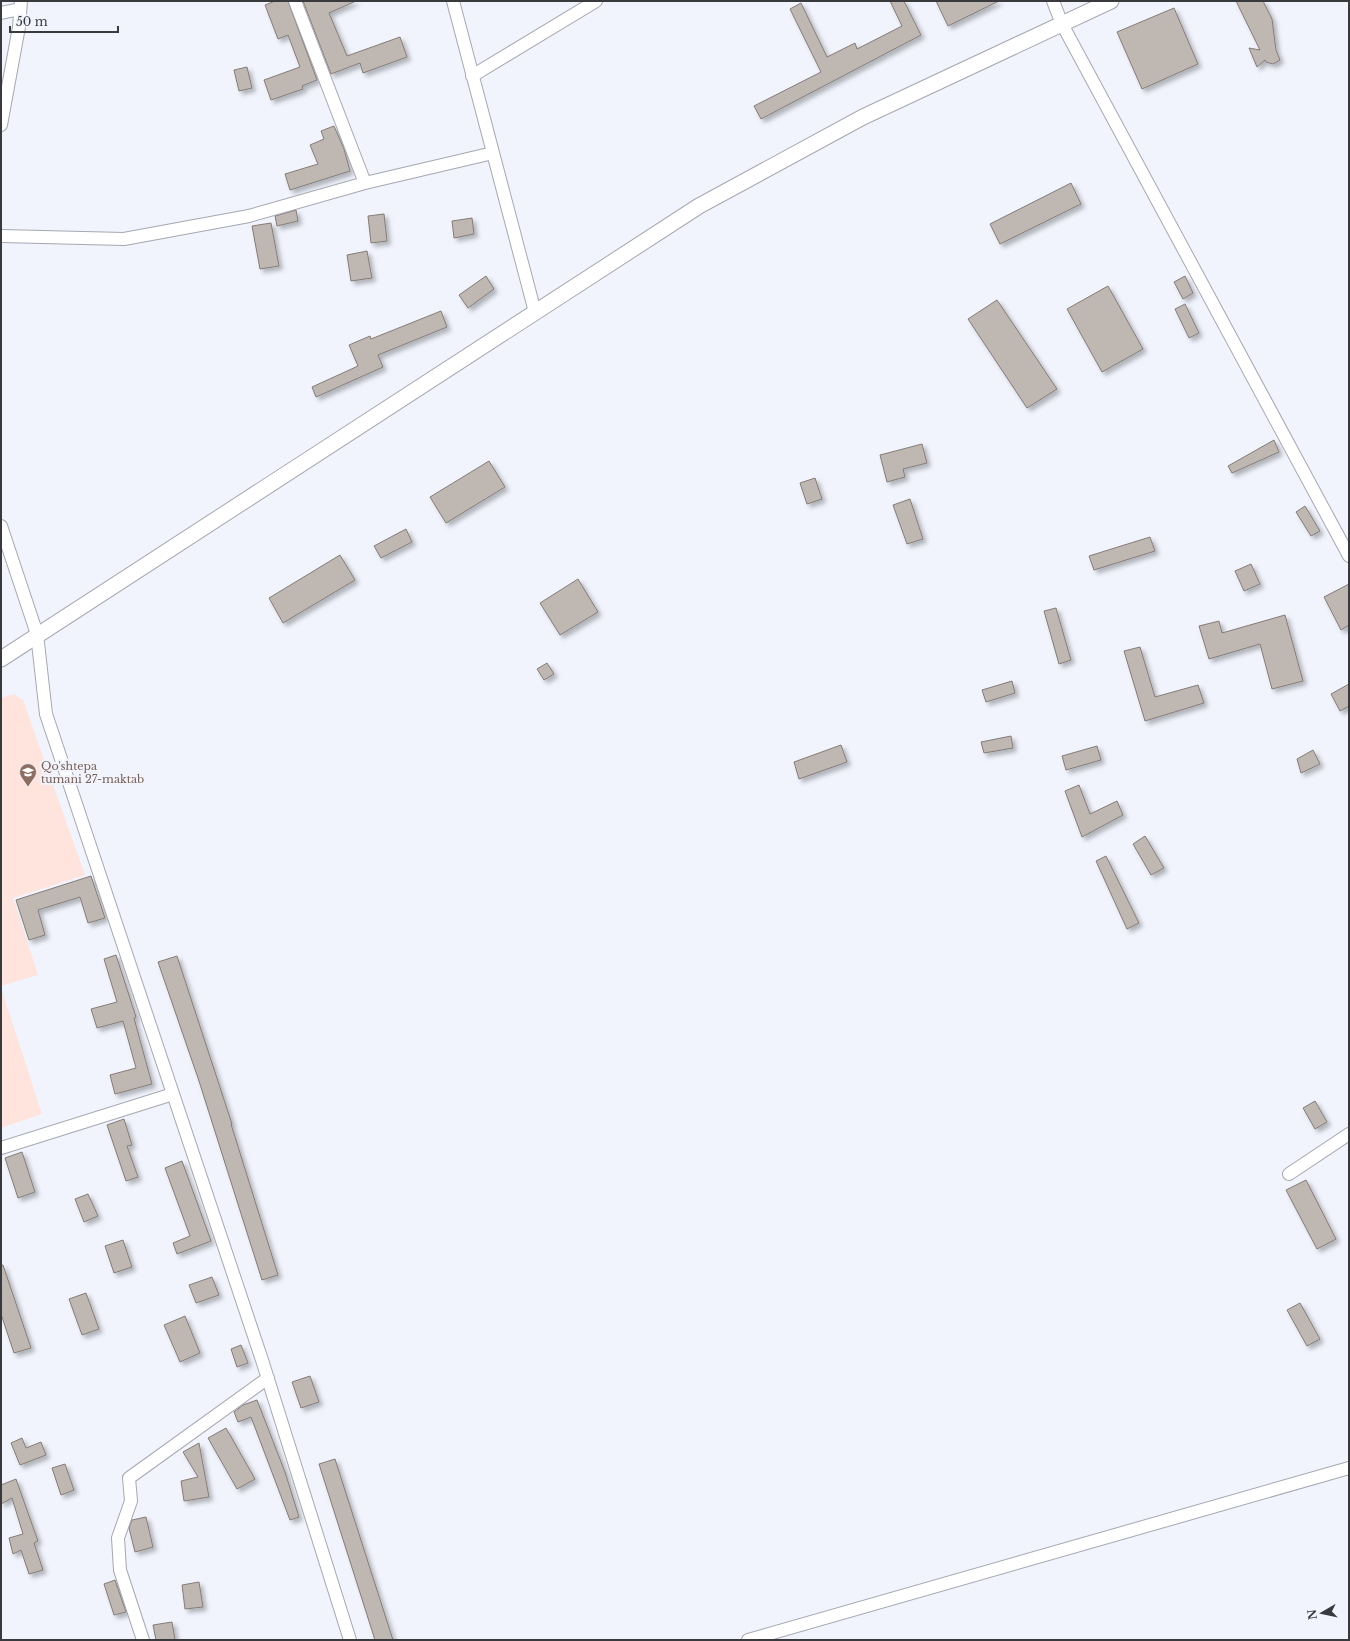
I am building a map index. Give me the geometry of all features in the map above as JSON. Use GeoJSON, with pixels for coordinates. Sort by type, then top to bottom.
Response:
{"type":"FeatureCollection","features":[{"type":"Feature","properties":{"kind":"street"},"geometry":{"type":"LineString","coordinates":[[295,1],[365,183]]}},
{"type":"Feature","properties":{"kind":"street"},"geometry":{"type":"LineString","coordinates":[[453,1],[536,312]]}},
{"type":"Feature","properties":{"kind":"street"},"geometry":{"type":"LineString","coordinates":[[472,76],[596,1]]}},
{"type":"Feature","properties":{"kind":"street"},"geometry":{"type":"LineString","coordinates":[[1053,1],[1062,24],[1349,556]]}},
{"type":"Feature","properties":{"kind":"street"},"geometry":{"type":"LineString","coordinates":[[1,659],[37,634],[699,206],[862,117],[1112,1]]}},
{"type":"Feature","properties":{"kind":"street"},"geometry":{"type":"LineString","coordinates":[[1,13],[21,5],[19,27],[1,125]]}},
{"type":"Feature","properties":{"kind":"street"},"geometry":{"type":"LineString","coordinates":[[1,236],[124,239],[249,216],[365,183],[493,153]]}},
{"type":"Feature","properties":{"kind":"street"},"geometry":{"type":"LineString","coordinates":[[1,526],[37,634],[46,714],[268,1378],[350,1640]]}},
{"type":"Feature","properties":{"kind":"street"},"geometry":{"type":"LineString","coordinates":[[1,1148],[173,1094]]}},
{"type":"Feature","properties":{"kind":"street"},"geometry":{"type":"LineString","coordinates":[[1289,1174],[1349,1134]]}},
{"type":"Feature","properties":{"kind":"street"},"geometry":{"type":"LineString","coordinates":[[144,1640],[120,1570],[118,1538],[131,1501],[130,1478],[268,1378]]}},
{"type":"Feature","properties":{"kind":"street"},"geometry":{"type":"LineString","coordinates":[[748,1640],[1349,1468]]}},
{"type":"Feature","properties":{"kind":"shaded area","name":"Qo'shtepa tumani 27-maktab"},"geometry":{"type":"Polygon","coordinates":[[[14,694],[23,700],[85,875],[13,898],[38,975],[1,986],[1,698],[14,694]]]}},
{"type":"Feature","properties":{"kind":"shaded area"},"geometry":{"type":"Polygon","coordinates":[[[1,988],[42,1114],[1,1128],[1,988]]]}},
{"type":"Feature","properties":{"kind":"building"},"geometry":{"type":"Polygon","coordinates":[[[275,1],[288,1],[317,80],[302,86],[303,89],[271,100],[264,80],[300,67],[288,35],[278,39],[265,5],[275,1]]]}},
{"type":"Feature","properties":{"kind":"building"},"geometry":{"type":"Polygon","coordinates":[[[303,1],[356,1],[329,13],[347,56],[400,37],[407,57],[363,73],[360,63],[331,74],[303,1]]]}},
{"type":"Feature","properties":{"kind":"building"},"geometry":{"type":"Polygon","coordinates":[[[890,1],[904,1],[921,35],[761,119],[754,106],[821,72],[790,9],[801,3],[827,57],[855,43],[857,49],[902,26],[890,1]]]}},
{"type":"Feature","properties":{"kind":"building"},"geometry":{"type":"Polygon","coordinates":[[[936,1],[999,1],[948,26],[936,1]]]}},
{"type":"Feature","properties":{"kind":"building"},"geometry":{"type":"Polygon","coordinates":[[[1236,1],[1263,1],[1272,19],[1276,50],[1280,60],[1273,64],[1266,62],[1265,60],[1257,67],[1249,48],[1260,50],[1236,1]]]}},
{"type":"Feature","properties":{"kind":"building"},"geometry":{"type":"Polygon","coordinates":[[[1174,8],[1198,64],[1142,89],[1117,32],[1174,8]]]}},
{"type":"Feature","properties":{"kind":"building"},"geometry":{"type":"Polygon","coordinates":[[[247,67],[252,88],[239,91],[234,70],[247,67]]]}},
{"type":"Feature","properties":{"kind":"building"},"geometry":{"type":"Polygon","coordinates":[[[334,126],[344,149],[350,171],[290,190],[285,174],[318,164],[310,145],[324,139],[321,131],[334,126]]]}},
{"type":"Feature","properties":{"kind":"building"},"geometry":{"type":"Polygon","coordinates":[[[1071,183],[1081,204],[1000,244],[990,224],[1071,183]]]}},
{"type":"Feature","properties":{"kind":"building"},"geometry":{"type":"Polygon","coordinates":[[[296,210],[298,221],[277,226],[275,216],[296,210]]]}},
{"type":"Feature","properties":{"kind":"building"},"geometry":{"type":"Polygon","coordinates":[[[384,214],[387,241],[371,243],[368,216],[384,214]]]}},
{"type":"Feature","properties":{"kind":"building"},"geometry":{"type":"Polygon","coordinates":[[[472,218],[474,234],[454,238],[452,221],[472,218]]]}},
{"type":"Feature","properties":{"kind":"building"},"geometry":{"type":"Polygon","coordinates":[[[271,223],[279,266],[260,269],[252,226],[271,223]]]}},
{"type":"Feature","properties":{"kind":"building"},"geometry":{"type":"Polygon","coordinates":[[[367,251],[372,278],[351,281],[347,255],[367,251]]]}},
{"type":"Feature","properties":{"kind":"building"},"geometry":{"type":"Polygon","coordinates":[[[486,276],[494,289],[468,308],[459,295],[486,276]]]}},
{"type":"Feature","properties":{"kind":"building"},"geometry":{"type":"Polygon","coordinates":[[[1185,276],[1193,293],[1183,299],[1174,282],[1185,276]]]}},
{"type":"Feature","properties":{"kind":"building"},"geometry":{"type":"Polygon","coordinates":[[[1108,286],[1143,349],[1102,372],[1067,309],[1108,286]]]}},
{"type":"Feature","properties":{"kind":"building"},"geometry":{"type":"Polygon","coordinates":[[[997,300],[1057,389],[1027,408],[968,319],[997,300]]]}},
{"type":"Feature","properties":{"kind":"building"},"geometry":{"type":"Polygon","coordinates":[[[1185,304],[1199,333],[1189,338],[1175,309],[1185,304]]]}},
{"type":"Feature","properties":{"kind":"building"},"geometry":{"type":"Polygon","coordinates":[[[441,311],[447,327],[378,355],[383,367],[316,397],[312,387],[358,366],[349,345],[370,336],[371,339],[441,311]]]}},
{"type":"Feature","properties":{"kind":"building"},"geometry":{"type":"Polygon","coordinates":[[[1274,440],[1279,452],[1232,473],[1228,466],[1274,440]]]}},
{"type":"Feature","properties":{"kind":"building"},"geometry":{"type":"Polygon","coordinates":[[[922,444],[927,463],[903,469],[905,477],[887,482],[880,455],[922,444]]]}},
{"type":"Feature","properties":{"kind":"building"},"geometry":{"type":"Polygon","coordinates":[[[489,461],[505,487],[446,523],[430,497],[489,461]]]}},
{"type":"Feature","properties":{"kind":"building"},"geometry":{"type":"Polygon","coordinates":[[[815,478],[822,499],[807,504],[800,483],[815,478]]]}},
{"type":"Feature","properties":{"kind":"building"},"geometry":{"type":"Polygon","coordinates":[[[910,499],[923,539],[907,544],[893,505],[910,499]]]}},
{"type":"Feature","properties":{"kind":"building"},"geometry":{"type":"Polygon","coordinates":[[[1305,506],[1320,531],[1311,536],[1296,512],[1305,506]]]}},
{"type":"Feature","properties":{"kind":"building"},"geometry":{"type":"Polygon","coordinates":[[[406,529],[412,542],[381,558],[374,546],[406,529]]]}},
{"type":"Feature","properties":{"kind":"building"},"geometry":{"type":"Polygon","coordinates":[[[1150,537],[1155,551],[1094,570],[1089,556],[1150,537]]]}},
{"type":"Feature","properties":{"kind":"building"},"geometry":{"type":"Polygon","coordinates":[[[340,555],[355,580],[283,623],[269,598],[340,555]]]}},
{"type":"Feature","properties":{"kind":"building"},"geometry":{"type":"Polygon","coordinates":[[[1251,564],[1260,584],[1244,591],[1235,571],[1251,564]]]}},
{"type":"Feature","properties":{"kind":"building"},"geometry":{"type":"Polygon","coordinates":[[[578,579],[598,612],[560,635],[540,603],[578,579]]]}},
{"type":"Feature","properties":{"kind":"building"},"geometry":{"type":"Polygon","coordinates":[[[1349,584],[1349,625],[1341,630],[1324,597],[1349,584]]]}},
{"type":"Feature","properties":{"kind":"building"},"geometry":{"type":"Polygon","coordinates":[[[1056,608],[1071,660],[1059,664],[1044,611],[1056,608]]]}},
{"type":"Feature","properties":{"kind":"building"},"geometry":{"type":"Polygon","coordinates":[[[1285,615],[1303,681],[1272,689],[1260,644],[1209,659],[1199,626],[1219,621],[1222,633],[1285,615]]]}},
{"type":"Feature","properties":{"kind":"building"},"geometry":{"type":"Polygon","coordinates":[[[1140,647],[1155,697],[1198,685],[1204,703],[1145,721],[1124,651],[1140,647]]]}},
{"type":"Feature","properties":{"kind":"building"},"geometry":{"type":"Polygon","coordinates":[[[547,663],[554,674],[544,680],[537,669],[547,663]]]}},
{"type":"Feature","properties":{"kind":"building"},"geometry":{"type":"Polygon","coordinates":[[[1012,681],[1015,693],[986,702],[982,690],[1012,681]]]}},
{"type":"Feature","properties":{"kind":"building"},"geometry":{"type":"Polygon","coordinates":[[[1349,684],[1349,706],[1340,711],[1331,694],[1349,684]]]}},
{"type":"Feature","properties":{"kind":"building"},"geometry":{"type":"Polygon","coordinates":[[[1011,736],[1013,748],[984,753],[981,742],[1011,736]]]}},
{"type":"Feature","properties":{"kind":"building"},"geometry":{"type":"Polygon","coordinates":[[[841,745],[847,762],[799,779],[794,762],[841,745]]]}},
{"type":"Feature","properties":{"kind":"building"},"geometry":{"type":"Polygon","coordinates":[[[1097,746],[1101,760],[1066,770],[1062,756],[1097,746]]]}},
{"type":"Feature","properties":{"kind":"building"},"geometry":{"type":"Polygon","coordinates":[[[1313,750],[1320,764],[1301,773],[1297,759],[1313,750]]]}},
{"type":"Feature","properties":{"kind":"building"},"geometry":{"type":"Polygon","coordinates":[[[1079,785],[1090,814],[1117,801],[1123,815],[1082,837],[1065,791],[1079,785]]]}},
{"type":"Feature","properties":{"kind":"building"},"geometry":{"type":"Polygon","coordinates":[[[1145,836],[1164,868],[1151,875],[1133,844],[1145,836]]]}},
{"type":"Feature","properties":{"kind":"building"},"geometry":{"type":"Polygon","coordinates":[[[1106,856],[1139,923],[1127,929],[1096,861],[1106,856]]]}},
{"type":"Feature","properties":{"kind":"building"},"geometry":{"type":"Polygon","coordinates":[[[91,876],[105,918],[88,923],[80,897],[38,910],[45,935],[29,940],[16,900],[91,876]]]}},
{"type":"Feature","properties":{"kind":"building"},"geometry":{"type":"Polygon","coordinates":[[[116,955],[136,1017],[134,1018],[152,1084],[115,1094],[110,1075],[136,1068],[123,1021],[97,1028],[91,1009],[117,1002],[104,959],[116,955]]]}},
{"type":"Feature","properties":{"kind":"building"},"geometry":{"type":"Polygon","coordinates":[[[177,956],[232,1124],[278,1275],[262,1280],[199,1081],[158,962],[177,956]]]}},
{"type":"Feature","properties":{"kind":"building"},"geometry":{"type":"Polygon","coordinates":[[[1315,1101],[1327,1122],[1315,1129],[1303,1108],[1315,1101]]]}},
{"type":"Feature","properties":{"kind":"building"},"geometry":{"type":"Polygon","coordinates":[[[124,1119],[132,1145],[127,1146],[138,1177],[126,1181],[107,1125],[124,1119]]]}},
{"type":"Feature","properties":{"kind":"building"},"geometry":{"type":"Polygon","coordinates":[[[22,1152],[35,1192],[18,1198],[5,1158],[22,1152]]]}},
{"type":"Feature","properties":{"kind":"building"},"geometry":{"type":"Polygon","coordinates":[[[182,1161],[211,1241],[177,1254],[173,1243],[190,1236],[165,1168],[182,1161]]]}},
{"type":"Feature","properties":{"kind":"building"},"geometry":{"type":"Polygon","coordinates":[[[1306,1180],[1336,1239],[1317,1249],[1286,1190],[1306,1180]]]}},
{"type":"Feature","properties":{"kind":"building"},"geometry":{"type":"Polygon","coordinates":[[[88,1194],[98,1216],[84,1222],[75,1199],[88,1194]]]}},
{"type":"Feature","properties":{"kind":"building"},"geometry":{"type":"Polygon","coordinates":[[[123,1240],[132,1267],[114,1273],[105,1246],[123,1240]]]}},
{"type":"Feature","properties":{"kind":"building"},"geometry":{"type":"Polygon","coordinates":[[[1,1265],[3,1265],[31,1348],[14,1353],[1,1314],[1,1265]]]}},
{"type":"Feature","properties":{"kind":"building"},"geometry":{"type":"Polygon","coordinates":[[[212,1277],[219,1295],[196,1303],[189,1285],[212,1277]]]}},
{"type":"Feature","properties":{"kind":"building"},"geometry":{"type":"Polygon","coordinates":[[[86,1293],[99,1329],[82,1335],[69,1299],[86,1293]]]}},
{"type":"Feature","properties":{"kind":"building"},"geometry":{"type":"Polygon","coordinates":[[[1300,1303],[1320,1339],[1307,1346],[1287,1310],[1300,1303]]]}},
{"type":"Feature","properties":{"kind":"building"},"geometry":{"type":"Polygon","coordinates":[[[185,1316],[200,1353],[180,1362],[164,1325],[185,1316]]]}},
{"type":"Feature","properties":{"kind":"building"},"geometry":{"type":"Polygon","coordinates":[[[241,1345],[248,1363],[237,1367],[231,1349],[241,1345]]]}},
{"type":"Feature","properties":{"kind":"building"},"geometry":{"type":"Polygon","coordinates":[[[310,1376],[319,1402],[301,1408],[292,1382],[310,1376]]]}},
{"type":"Feature","properties":{"kind":"building"},"geometry":{"type":"Polygon","coordinates":[[[257,1400],[285,1472],[299,1517],[290,1520],[251,1417],[238,1422],[234,1412],[243,1405],[257,1400]]]}},
{"type":"Feature","properties":{"kind":"building"},"geometry":{"type":"Polygon","coordinates":[[[226,1428],[255,1479],[237,1489],[208,1438],[226,1428]]]}},
{"type":"Feature","properties":{"kind":"building"},"geometry":{"type":"Polygon","coordinates":[[[22,1438],[26,1448],[41,1442],[46,1455],[20,1465],[11,1443],[22,1438]]]}},
{"type":"Feature","properties":{"kind":"building"},"geometry":{"type":"Polygon","coordinates":[[[199,1443],[209,1497],[184,1501],[181,1481],[198,1477],[183,1452],[199,1443]]]}},
{"type":"Feature","properties":{"kind":"building"},"geometry":{"type":"Polygon","coordinates":[[[335,1459],[393,1640],[375,1640],[319,1464],[335,1459]]]}},
{"type":"Feature","properties":{"kind":"building"},"geometry":{"type":"Polygon","coordinates":[[[65,1464],[74,1490],[61,1495],[52,1468],[65,1464]]]}},
{"type":"Feature","properties":{"kind":"building"},"geometry":{"type":"Polygon","coordinates":[[[16,1479],[38,1541],[34,1543],[43,1570],[29,1574],[21,1550],[13,1554],[9,1538],[23,1534],[12,1498],[1,1504],[1,1485],[16,1479]]]}},
{"type":"Feature","properties":{"kind":"building"},"geometry":{"type":"Polygon","coordinates":[[[146,1517],[153,1547],[135,1552],[129,1528],[132,1520],[146,1517]]]}},
{"type":"Feature","properties":{"kind":"building"},"geometry":{"type":"Polygon","coordinates":[[[115,1580],[126,1612],[114,1615],[104,1584],[115,1580]]]}},
{"type":"Feature","properties":{"kind":"building"},"geometry":{"type":"Polygon","coordinates":[[[199,1582],[203,1607],[185,1609],[182,1585],[199,1582]]]}},
{"type":"Feature","properties":{"kind":"building"},"geometry":{"type":"Polygon","coordinates":[[[172,1622],[175,1640],[156,1640],[153,1625],[172,1622]]]}},
{"type":"Feature","properties":{"kind":"place","name":"Qo'shtepa tumani 27-maktab"},"geometry":{"type":"Point","coordinates":[28,787]}}]}
